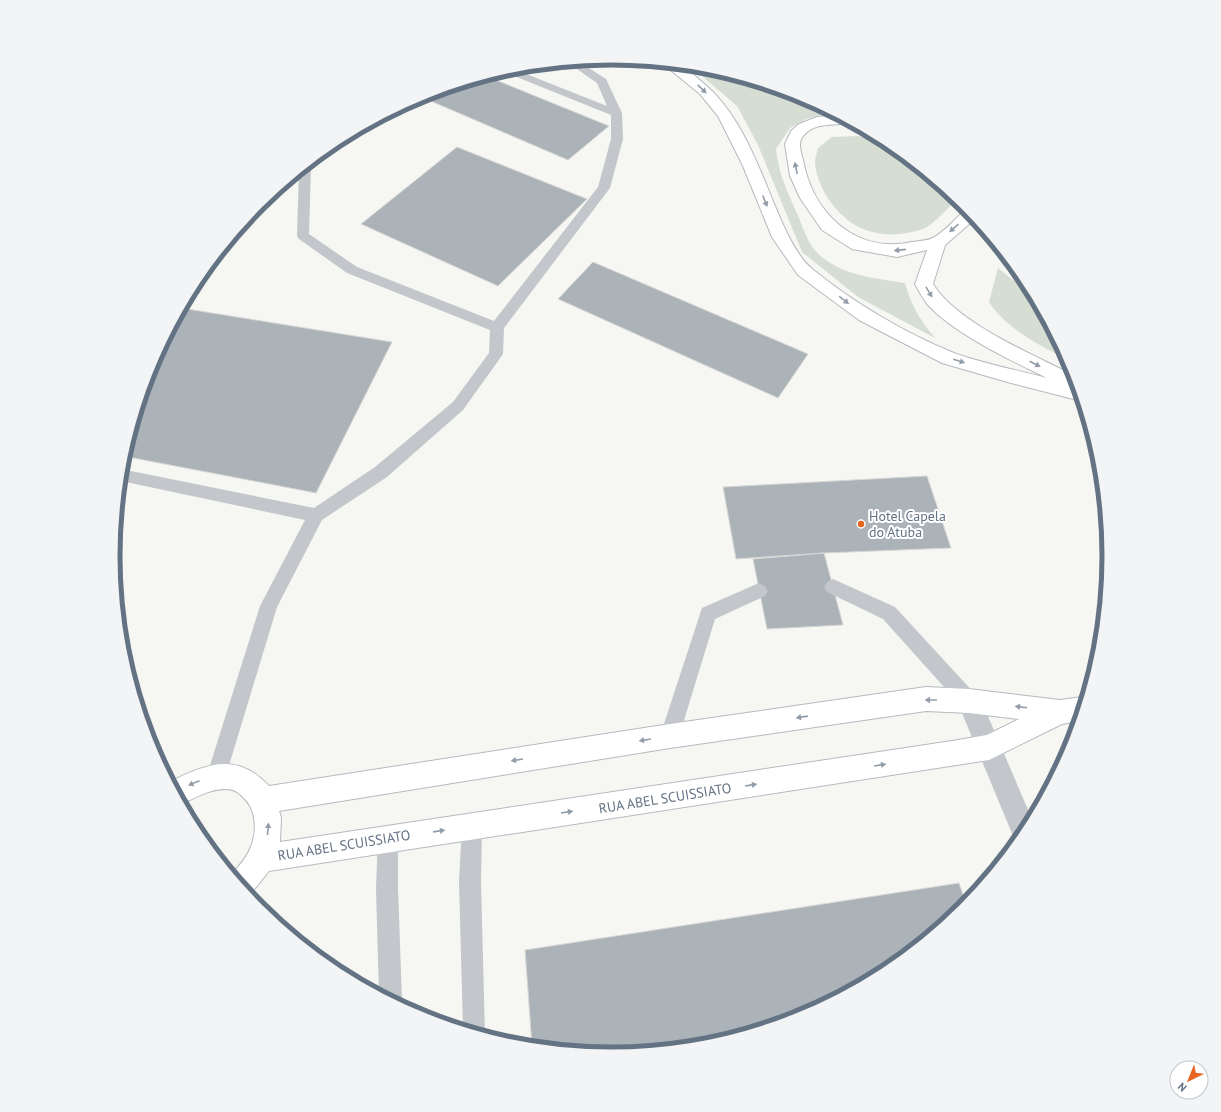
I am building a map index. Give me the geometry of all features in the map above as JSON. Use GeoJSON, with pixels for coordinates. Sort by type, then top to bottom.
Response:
{"type":"FeatureCollection","features":[{"type":"Feature","properties":{"kind":"main road"},"geometry":{"type":"LineString","coordinates":[[679,70],[705,91],[726,115],[751,166],[780,238],[804,270],[865,316],[929,349],[949,358],[1073,392]]}},
{"type":"Feature","properties":{"kind":"main road"},"geometry":{"type":"LineString","coordinates":[[835,120],[817,121],[804,127],[796,134],[792,144],[798,176],[808,198],[828,226],[858,244],[897,251],[938,242],[966,218]]}},
{"type":"Feature","properties":{"kind":"main road"},"geometry":{"type":"LineString","coordinates":[[938,242],[924,284],[934,300],[957,320],[1015,354],[1069,381]]}},
{"type":"Feature","properties":{"kind":"main road","name":"RUA ABEL SCUISSIATO"},"geometry":{"type":"LineString","coordinates":[[264,800],[670,736],[926,699],[970,701],[1071,711]]}},
{"type":"Feature","properties":{"kind":"main road","name":"RUA ABEL SCUISSIATO"},"geometry":{"type":"LineString","coordinates":[[262,858],[952,754],[989,747],[1071,711]]}},
{"type":"Feature","properties":{"kind":"main road"},"geometry":{"type":"LineString","coordinates":[[179,790],[191,783],[217,775],[237,777],[253,786],[264,800],[269,827],[262,858],[249,878],[244,883]]}},
{"type":"Feature","properties":{"kind":"street"},"geometry":{"type":"LineString","coordinates":[[970,701],[1021,826]]}},
{"type":"Feature","properties":{"kind":"lane"},"geometry":{"type":"LineString","coordinates":[[217,775],[270,606],[316,515],[381,472],[458,406],[496,354],[497,327],[604,188],[617,139],[616,113],[602,80],[579,66]]}},
{"type":"Feature","properties":{"kind":"lane"},"geometry":{"type":"LineString","coordinates":[[516,74],[616,113]]}},
{"type":"Feature","properties":{"kind":"lane"},"geometry":{"type":"LineString","coordinates":[[305,172],[303,236],[352,270],[497,327]]}},
{"type":"Feature","properties":{"kind":"lane"},"geometry":{"type":"LineString","coordinates":[[126,477],[316,515]]}},
{"type":"Feature","properties":{"kind":"lane"},"geometry":{"type":"LineString","coordinates":[[833,587],[888,613],[970,701]]}},
{"type":"Feature","properties":{"kind":"lane"},"geometry":{"type":"LineString","coordinates":[[670,736],[708,614],[759,590]]}},
{"type":"Feature","properties":{"kind":"lane"},"geometry":{"type":"LineString","coordinates":[[472,826],[470,881],[475,1028]]}},
{"type":"Feature","properties":{"kind":"lane"},"geometry":{"type":"LineString","coordinates":[[388,838],[387,888],[391,995]]}},
{"type":"Feature","properties":{"kind":"shaded area"},"geometry":{"type":"Polygon","coordinates":[[[698,73],[768,91],[798,102],[824,114],[806,119],[790,128],[776,149],[783,180],[805,234],[810,244],[822,257],[843,270],[868,277],[905,283],[917,312],[935,338],[858,297],[802,252],[758,145],[737,106],[698,73]]]}},
{"type":"Feature","properties":{"kind":"shaded area"},"geometry":{"type":"Polygon","coordinates":[[[858,136],[868,139],[909,166],[952,204],[931,224],[916,231],[902,234],[880,234],[857,226],[839,212],[825,194],[820,184],[815,163],[818,148],[832,137],[858,136]]]}},
{"type":"Feature","properties":{"kind":"shaded area"},"geometry":{"type":"Polygon","coordinates":[[[998,268],[1021,287],[1036,310],[1058,354],[1034,342],[1014,328],[996,312],[989,302],[998,268]]]}},
{"type":"Feature","properties":{"kind":"building"},"geometry":{"type":"Polygon","coordinates":[[[494,79],[609,126],[568,160],[428,100],[494,79]]]}},
{"type":"Feature","properties":{"kind":"building"},"geometry":{"type":"Polygon","coordinates":[[[457,147],[587,199],[498,286],[361,224],[457,147]]]}},
{"type":"Feature","properties":{"kind":"building"},"geometry":{"type":"Polygon","coordinates":[[[593,262],[808,354],[778,398],[558,299],[593,262]]]}},
{"type":"Feature","properties":{"kind":"building"},"geometry":{"type":"Polygon","coordinates":[[[186,309],[392,342],[316,493],[130,457],[136,429],[157,368],[186,309]]]}},
{"type":"Feature","properties":{"kind":"building"},"geometry":{"type":"Polygon","coordinates":[[[927,476],[951,548],[824,553],[736,559],[723,487],[927,476]]]}},
{"type":"Feature","properties":{"kind":"building"},"geometry":{"type":"Polygon","coordinates":[[[824,553],[843,625],[767,629],[753,559],[824,553]]]}},
{"type":"Feature","properties":{"kind":"building"},"geometry":{"type":"Polygon","coordinates":[[[959,883],[964,897],[909,946],[856,981],[828,996],[798,1010],[768,1021],[706,1038],[675,1043],[610,1047],[578,1046],[532,1041],[525,950],[959,883]]]}},
{"type":"Feature","properties":{"kind":"place","name":"Hotel Capela do Atuba"},"geometry":{"type":"Point","coordinates":[861,524]}}]}
